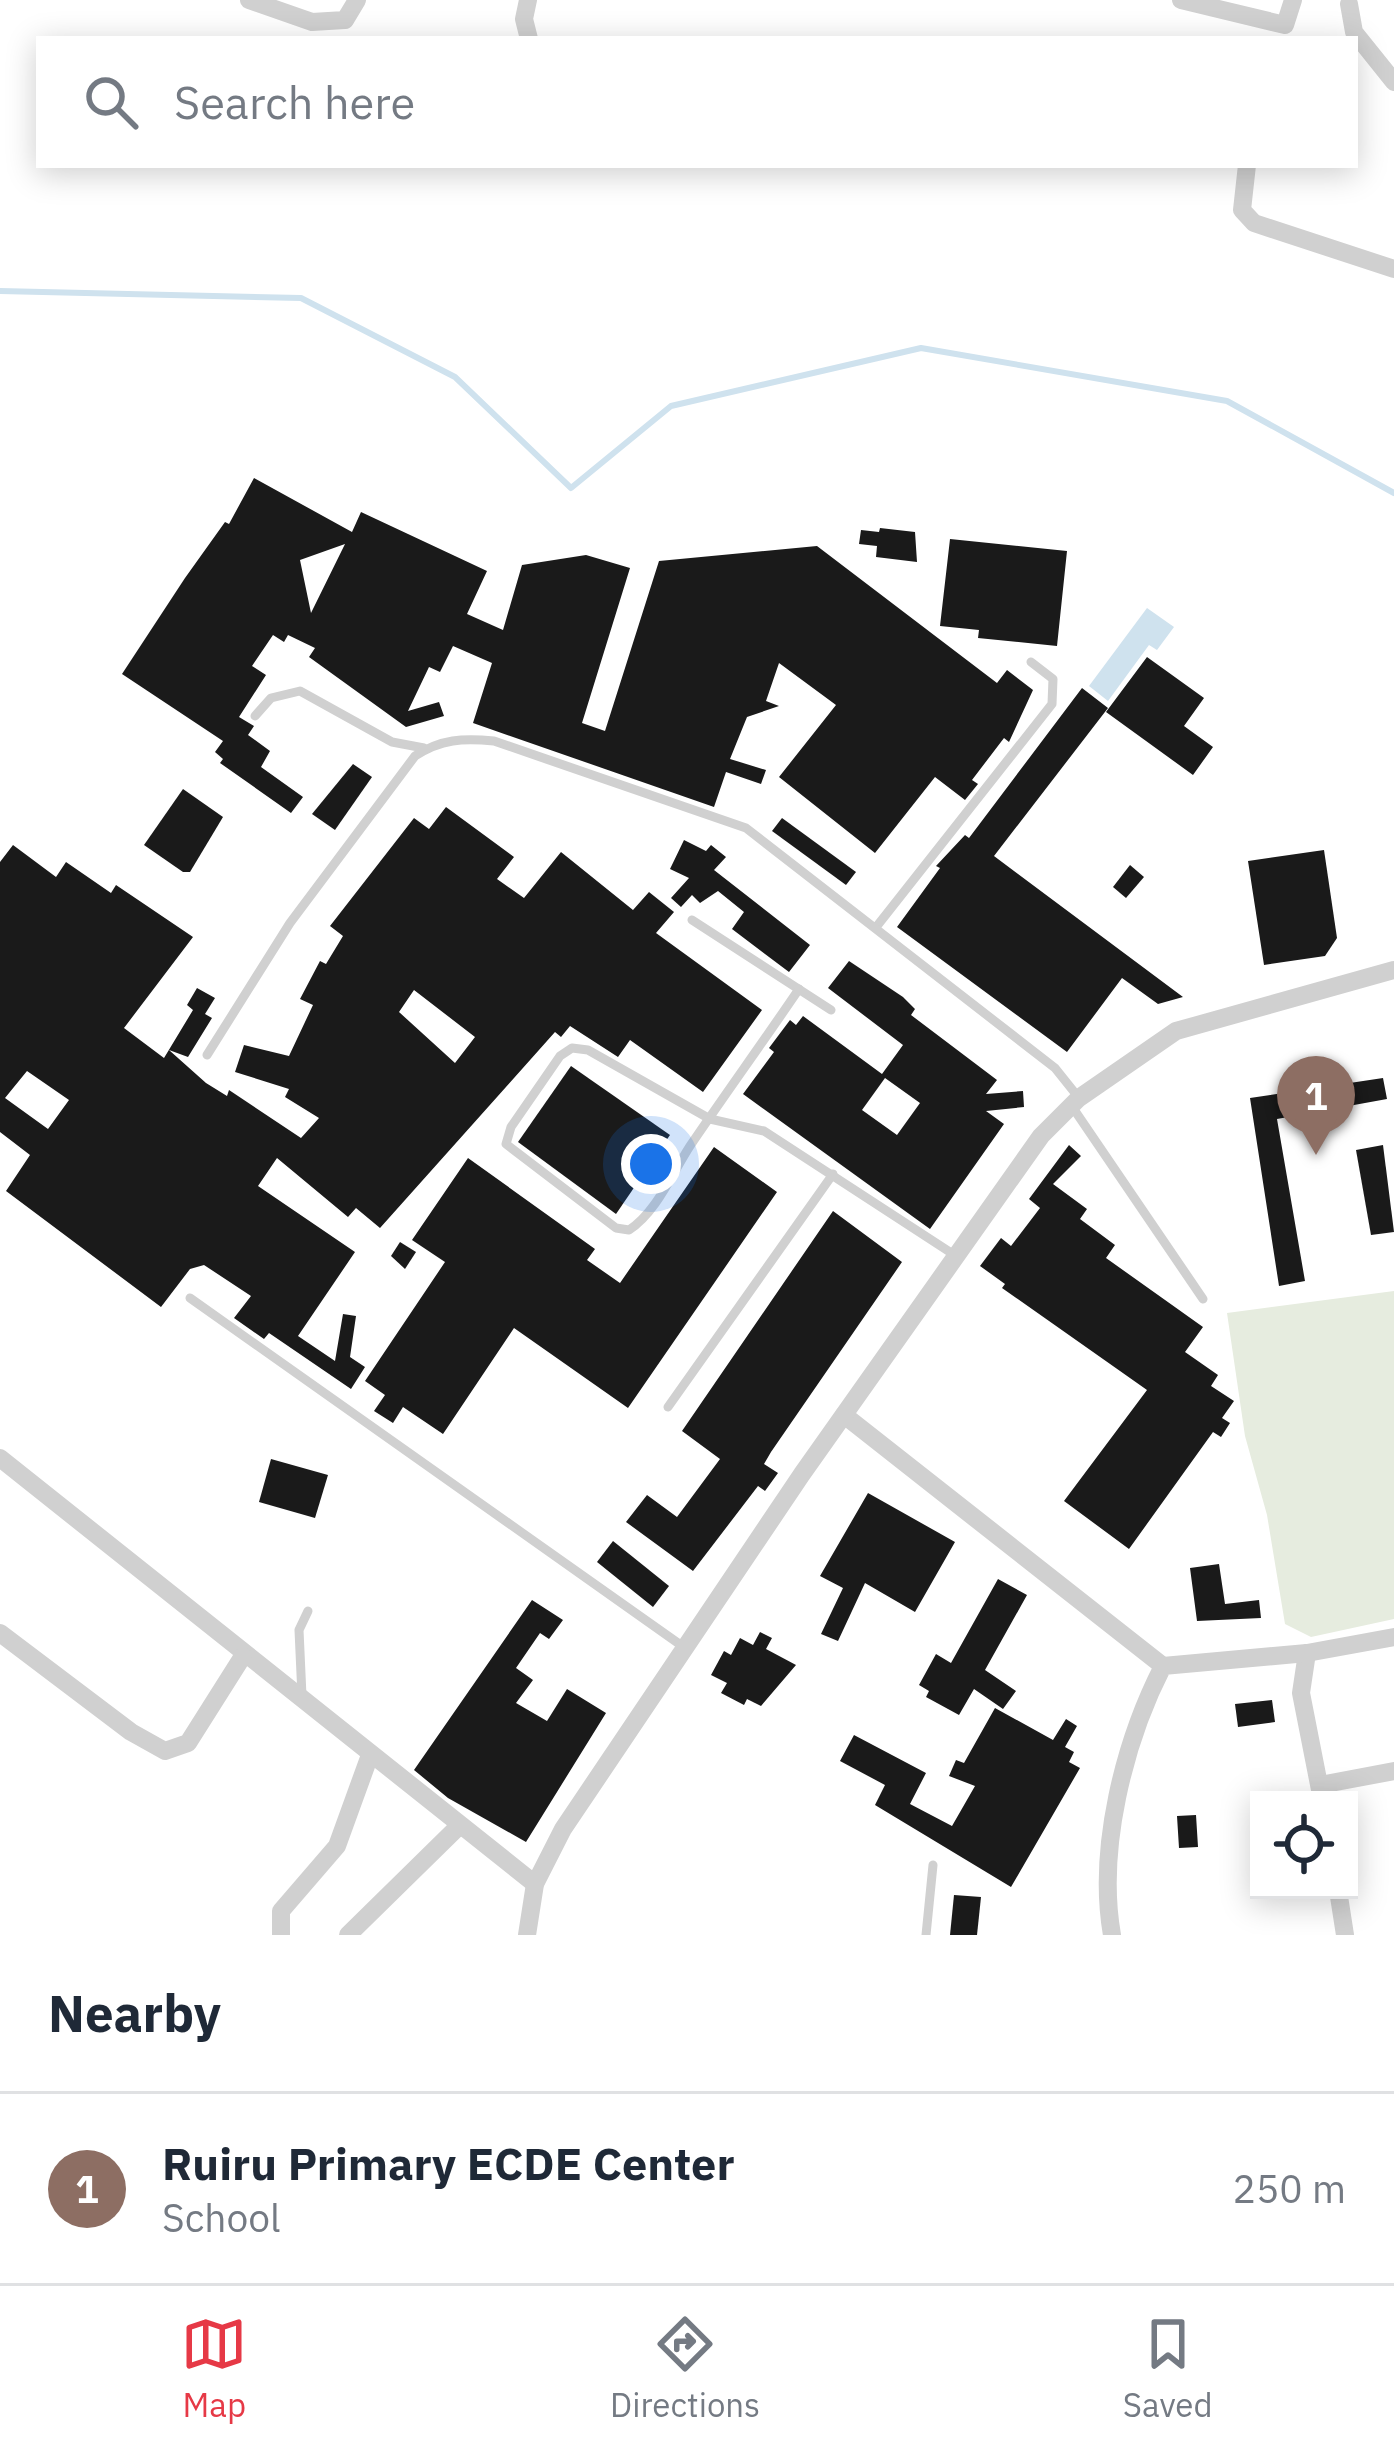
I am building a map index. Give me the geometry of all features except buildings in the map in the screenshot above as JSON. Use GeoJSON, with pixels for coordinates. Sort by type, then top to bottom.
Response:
{"type":"FeatureCollection","features":[{"type":"Feature","properties":{"kind":"street"},"geometry":{"type":"LineString","coordinates":[[249,0],[336,31],[357,0]]}},
{"type":"Feature","properties":{"kind":"street"},"geometry":{"type":"LineString","coordinates":[[528,0],[524,19],[529,36]]}},
{"type":"Feature","properties":{"kind":"street"},"geometry":{"type":"LineString","coordinates":[[1181,0],[1283,32],[1293,0]]}},
{"type":"Feature","properties":{"kind":"street"},"geometry":{"type":"LineString","coordinates":[[1349,4],[1357,36]]}},
{"type":"Feature","properties":{"kind":"street"},"geometry":{"type":"LineString","coordinates":[[1358,37],[1394,82]]}},
{"type":"Feature","properties":{"kind":"street"},"geometry":{"type":"LineString","coordinates":[[1246,168],[1242,210],[1254,223],[1394,268]]}},
{"type":"Feature","properties":{"kind":"street"},"geometry":{"type":"LineString","coordinates":[[526,1935],[535,1884],[562,1829],[1041,1136],[1075,1101],[1142,1051],[1204,1019],[1329,992],[1394,970]]}},
{"type":"Feature","properties":{"kind":"street"},"geometry":{"type":"LineString","coordinates":[[844,1415],[1163,1666],[1307,1653],[1394,1637]]}},
{"type":"Feature","properties":{"kind":"street"},"geometry":{"type":"LineString","coordinates":[[0,1458],[535,1884]]}},
{"type":"Feature","properties":{"kind":"street"},"geometry":{"type":"LineString","coordinates":[[0,1633],[130,1732],[165,1751],[188,1743],[243,1656]]}},
{"type":"Feature","properties":{"kind":"street"},"geometry":{"type":"LineString","coordinates":[[1307,1653],[1301,1693],[1321,1791]]}},
{"type":"Feature","properties":{"kind":"street"},"geometry":{"type":"LineString","coordinates":[[1112,1935],[1107,1878],[1128,1758],[1144,1702],[1163,1666]]}},
{"type":"Feature","properties":{"kind":"street"},"geometry":{"type":"LineString","coordinates":[[280,1935],[281,1911],[337,1846],[370,1755]]}},
{"type":"Feature","properties":{"kind":"street"},"geometry":{"type":"LineString","coordinates":[[1324,1791],[1394,1771]]}},
{"type":"Feature","properties":{"kind":"street"},"geometry":{"type":"LineString","coordinates":[[348,1935],[460,1826]]}},
{"type":"Feature","properties":{"kind":"street"},"geometry":{"type":"LineString","coordinates":[[1339,1899],[1345,1935]]}},
{"type":"Feature","properties":{"kind":"lane"},"geometry":{"type":"LineString","coordinates":[[877,926],[1052,704],[1054,680],[1031,662]]}},
{"type":"Feature","properties":{"kind":"lane"},"geometry":{"type":"LineString","coordinates":[[255,716],[271,698],[300,691],[392,742],[426,748],[463,738],[494,741],[746,828],[1055,1068],[1203,1299]]}},
{"type":"Feature","properties":{"kind":"lane"},"geometry":{"type":"LineString","coordinates":[[207,1055],[290,923],[369,813],[426,748]]}},
{"type":"Feature","properties":{"kind":"lane"},"geometry":{"type":"LineString","coordinates":[[692,920],[832,1010]]}},
{"type":"Feature","properties":{"kind":"lane"},"geometry":{"type":"LineString","coordinates":[[799,989],[710,1119],[629,1230],[616,1228],[506,1144],[511,1127],[560,1056],[572,1048],[588,1050],[710,1119],[764,1131],[956,1256]]}},
{"type":"Feature","properties":{"kind":"lane"},"geometry":{"type":"LineString","coordinates":[[668,1407],[833,1174]]}},
{"type":"Feature","properties":{"kind":"lane"},"geometry":{"type":"LineString","coordinates":[[190,1298],[685,1648]]}},
{"type":"Feature","properties":{"kind":"lane"},"geometry":{"type":"LineString","coordinates":[[301,1702],[299,1630],[308,1611]]}},
{"type":"Feature","properties":{"kind":"lane"},"geometry":{"type":"LineString","coordinates":[[926,1935],[933,1865]]}},
{"type":"Feature","properties":{"kind":"shaded area"},"geometry":{"type":"Polygon","coordinates":[[[1394,1291],[1394,1619],[1311,1637],[1285,1624],[1267,1515],[1245,1436],[1227,1313],[1394,1291]]]}},
{"type":"Feature","properties":{"kind":"water"},"geometry":{"type":"Polygon","coordinates":[[[1147,608],[1174,627],[1157,650],[1149,645],[1108,701],[1089,686],[1147,608]]]}},
{"type":"Feature","properties":{"kind":"waterway"},"geometry":{"type":"LineString","coordinates":[[0,291],[301,298],[455,377],[571,488],[671,406],[921,348],[1227,401],[1394,493]]}},
{"type":"Feature","properties":{"kind":"place","name":"Ruiru Primary ECDE Center"},"geometry":{"type":"Point","coordinates":[1316,1155]}}]}
